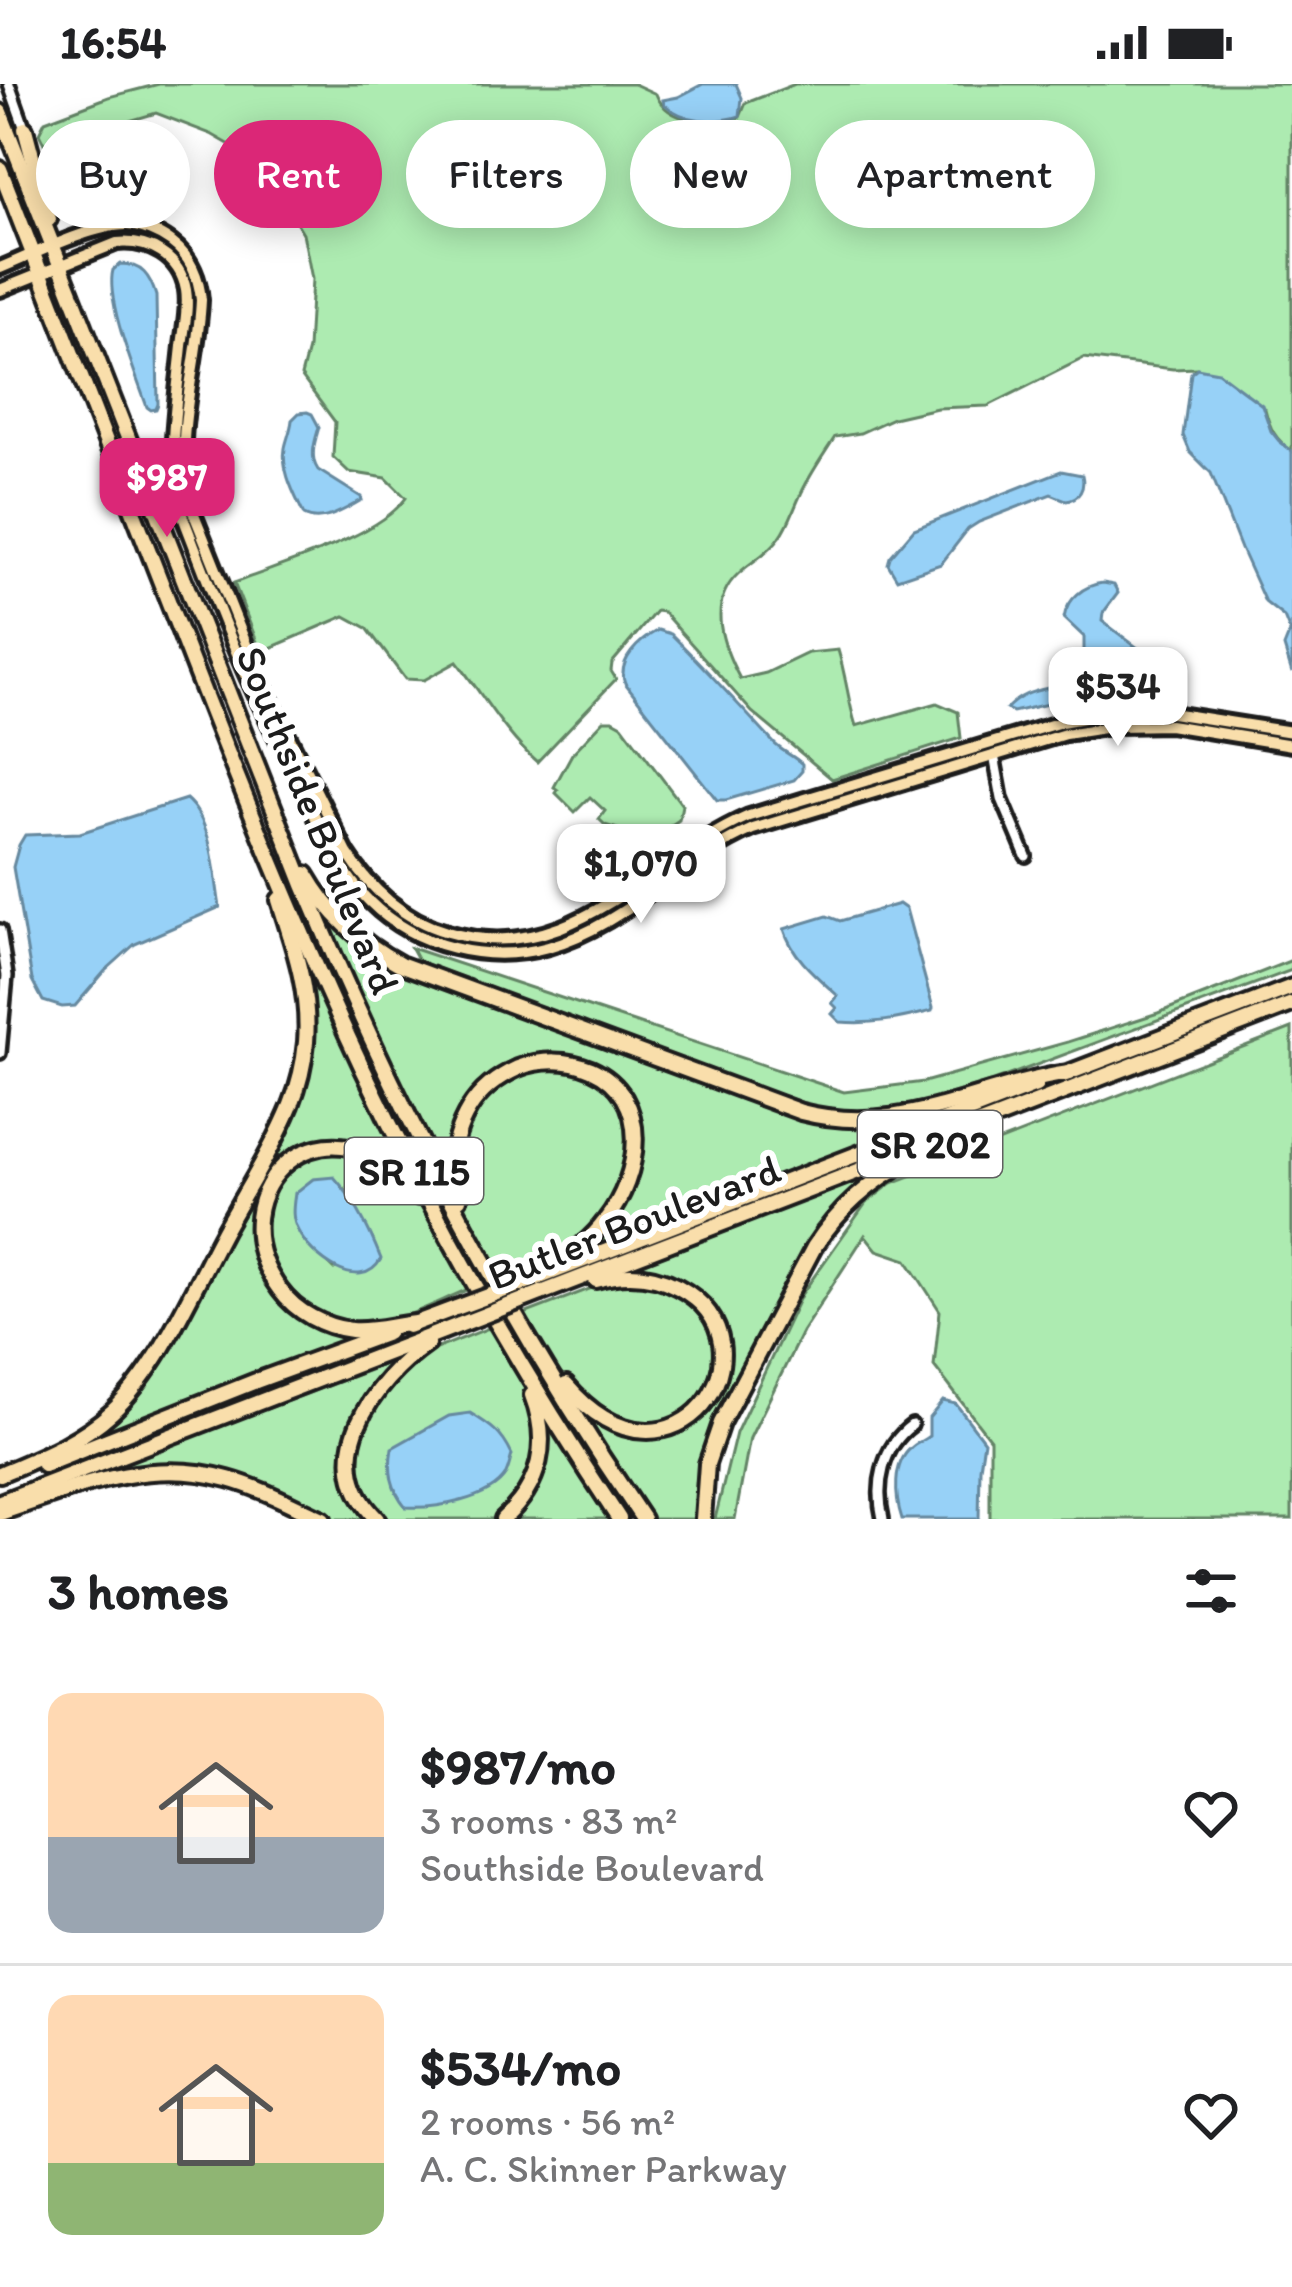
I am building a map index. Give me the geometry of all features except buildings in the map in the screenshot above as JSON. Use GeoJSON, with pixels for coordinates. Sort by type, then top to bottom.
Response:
{"type":"FeatureCollection","features":[{"type":"Feature","properties":{"kind":"highway","name":"Southside Boulevard"},"geometry":{"type":"LineString","coordinates":[[0,112],[313,908],[355,1003],[478,1248],[643,1519]]}},
{"type":"Feature","properties":{"kind":"highway"},"geometry":{"type":"LineString","coordinates":[[25,129],[53,248]]}},
{"type":"Feature","properties":{"kind":"highway","name":"Southside Boulevard"},"geometry":{"type":"LineString","coordinates":[[0,169],[247,803],[355,1052],[460,1258],[619,1519]]}},
{"type":"Feature","properties":{"kind":"highway"},"geometry":{"type":"LineString","coordinates":[[0,1478],[78,1438],[107,1417],[134,1388],[292,1103],[305,1047],[304,983],[247,803]]}},
{"type":"Feature","properties":{"kind":"highway"},"geometry":{"type":"LineString","coordinates":[[281,825],[326,903],[387,957],[787,1108],[842,1120],[883,1120],[1029,1079],[1069,1073]]}},
{"type":"Feature","properties":{"kind":"highway","name":"Butler Boulevard"},"geometry":{"type":"LineString","coordinates":[[0,1502],[459,1325],[536,1287],[1292,987]]}},
{"type":"Feature","properties":{"kind":"highway","name":"Butler Boulevard"},"geometry":{"type":"LineString","coordinates":[[0,1478],[456,1308],[568,1283],[1292,1004]]}},
{"type":"Feature","properties":{"kind":"highway"},"geometry":{"type":"LineString","coordinates":[[478,1248],[453,1176],[455,1141],[468,1110],[493,1083],[527,1065],[562,1062],[596,1071],[616,1087],[629,1107],[635,1129],[632,1167],[605,1222],[536,1287]]}},
{"type":"Feature","properties":{"kind":"highway"},"geometry":{"type":"LineString","coordinates":[[703,1519],[707,1464],[721,1423],[822,1234],[879,1178],[988,1121]]}},
{"type":"Feature","properties":{"kind":"highway"},"geometry":{"type":"LineString","coordinates":[[415,1323],[340,1328],[311,1317],[287,1299],[266,1265],[259,1235],[261,1207],[271,1181],[286,1163],[315,1147],[339,1144],[365,1150],[407,1180],[460,1258]]}},
{"type":"Feature","properties":{"kind":"highway"},"geometry":{"type":"LineString","coordinates":[[530,1338],[579,1400],[624,1429],[651,1432],[675,1426],[712,1394],[721,1364],[720,1341],[712,1318],[691,1294],[662,1280],[634,1275],[568,1283]]}},
{"type":"Feature","properties":{"kind":"highway"},"geometry":{"type":"LineString","coordinates":[[377,1519],[362,1501],[352,1474],[353,1441],[362,1414],[396,1368],[459,1325]]}},
{"type":"Feature","properties":{"kind":"highway"},"geometry":{"type":"LineString","coordinates":[[503,1519],[530,1488],[542,1445],[540,1416],[511,1347]]}},
{"type":"Feature","properties":{"kind":"highway"},"geometry":{"type":"LineString","coordinates":[[0,1513],[110,1477],[166,1470],[237,1481],[323,1519]]}},
{"type":"Feature","properties":{"kind":"main road"},"geometry":{"type":"LineString","coordinates":[[0,268],[108,227],[134,226],[172,242],[193,268],[201,306],[183,454],[190,505],[257,674],[372,896],[390,919],[448,946],[499,953],[538,949],[587,932],[753,829],[1065,734],[1130,725],[1195,728],[1292,745]]}},
{"type":"Feature","properties":{"kind":"main road"},"geometry":{"type":"LineString","coordinates":[[0,290],[113,244],[135,242],[164,254],[181,275],[186,310],[172,466],[178,504],[245,674],[353,884],[451,934],[489,940],[527,938],[560,929],[749,816],[1048,726],[1099,715],[1151,712],[1292,732]]}},
{"type":"Feature","properties":{"kind":"street"},"geometry":{"type":"LineString","coordinates":[[9,84],[25,129]]}},
{"type":"Feature","properties":{"kind":"street"},"geometry":{"type":"LineString","coordinates":[[994,755],[1001,800],[1026,856]]}},
{"type":"Feature","properties":{"kind":"street"},"geometry":{"type":"LineString","coordinates":[[0,930],[7,976],[0,1053]]}},
{"type":"Feature","properties":{"kind":"street"},"geometry":{"type":"LineString","coordinates":[[883,1519],[879,1499],[883,1467],[892,1446],[912,1425]]}},
{"type":"Feature","properties":{"kind":"green space"},"geometry":{"type":"Polygon","coordinates":[[[159,84],[634,84],[656,94],[670,112],[692,120],[630,120],[630,228],[791,228],[791,120],[723,120],[740,117],[746,103],[795,84],[1292,84],[1292,451],[1274,433],[1265,409],[1197,368],[1084,358],[988,406],[937,408],[835,437],[780,537],[728,586],[720,612],[728,653],[740,679],[766,673],[808,653],[838,650],[856,726],[937,703],[958,712],[961,738],[832,779],[752,712],[663,612],[656,611],[612,663],[616,679],[537,762],[505,728],[457,662],[424,680],[405,679],[367,628],[345,616],[261,652],[234,583],[351,537],[406,498],[386,478],[349,472],[333,457],[335,422],[301,376],[308,349],[312,279],[300,228],[382,228],[382,120],[214,120],[214,136],[190,126],[190,120],[156,113],[133,120],[48,120],[159,84]]]}},
{"type":"Feature","properties":{"kind":"green space"},"geometry":{"type":"Polygon","coordinates":[[[604,720],[622,725],[682,805],[679,820],[642,849],[634,850],[621,830],[599,819],[605,811],[590,797],[575,812],[554,787],[572,754],[604,720]]]}},
{"type":"Feature","properties":{"kind":"green space"},"geometry":{"type":"Polygon","coordinates":[[[316,900],[365,945],[788,1111],[939,1114],[588,1248],[638,1149],[612,1079],[539,1059],[471,1099],[449,1178],[316,900]]]}},
{"type":"Feature","properties":{"kind":"green space"},"geometry":{"type":"Polygon","coordinates":[[[296,938],[406,1172],[355,1144],[328,1146],[275,1169],[256,1253],[273,1290],[360,1335],[84,1443],[123,1406],[291,1114],[306,1060],[296,938]]]}},
{"type":"Feature","properties":{"kind":"green space"},"geometry":{"type":"Polygon","coordinates":[[[411,948],[844,1092],[924,1082],[1158,1013],[1292,960],[1292,970],[993,1081],[914,1105],[846,1113],[754,1086],[418,961],[411,948]]]}},
{"type":"Feature","properties":{"kind":"green space"},"geometry":{"type":"Polygon","coordinates":[[[1292,1028],[1292,1519],[990,1519],[990,1439],[934,1366],[940,1311],[907,1260],[877,1250],[865,1235],[802,1332],[750,1438],[735,1519],[715,1519],[736,1433],[801,1295],[866,1203],[892,1183],[1292,1028]]]}},
{"type":"Feature","properties":{"kind":"green space"},"geometry":{"type":"Polygon","coordinates":[[[566,1065],[604,1081],[622,1103],[629,1125],[625,1171],[604,1214],[572,1247],[503,1276],[464,1205],[458,1175],[461,1139],[476,1106],[503,1081],[530,1069],[566,1065]]]}},
{"type":"Feature","properties":{"kind":"green space"},"geometry":{"type":"Polygon","coordinates":[[[359,1150],[411,1189],[469,1289],[398,1319],[354,1326],[325,1319],[300,1303],[281,1282],[269,1256],[264,1228],[268,1201],[281,1176],[310,1153],[359,1150]],[[345,1189],[303,1239],[334,1269],[373,1240],[345,1189]]]}},
{"type":"Feature","properties":{"kind":"green space"},"geometry":{"type":"Polygon","coordinates":[[[874,1174],[850,1194],[724,1411],[700,1519],[651,1519],[580,1410],[624,1432],[654,1432],[706,1406],[723,1384],[729,1359],[724,1333],[690,1288],[663,1274],[631,1268],[874,1174]]]}},
{"type":"Feature","properties":{"kind":"green space"},"geometry":{"type":"Polygon","coordinates":[[[640,1280],[674,1290],[707,1320],[717,1354],[709,1390],[674,1423],[631,1427],[574,1390],[524,1314],[605,1283],[640,1280]]]}},
{"type":"Feature","properties":{"kind":"green space"},"geometry":{"type":"Polygon","coordinates":[[[491,1327],[537,1417],[534,1473],[499,1519],[383,1519],[357,1481],[358,1439],[380,1392],[423,1354],[491,1327]]]}},
{"type":"Feature","properties":{"kind":"green space"},"geometry":{"type":"Polygon","coordinates":[[[393,1361],[370,1396],[350,1448],[374,1519],[330,1519],[230,1476],[87,1477],[393,1361]]]}},
{"type":"Feature","properties":{"kind":"green space"},"geometry":{"type":"Polygon","coordinates":[[[547,1419],[611,1519],[509,1519],[547,1448],[547,1419]]]}},
{"type":"Feature","properties":{"kind":"water"},"geometry":{"type":"Polygon","coordinates":[[[703,84],[736,84],[742,98],[740,116],[700,120],[681,115],[663,100],[703,84]]]}},
{"type":"Feature","properties":{"kind":"water"},"geometry":{"type":"Polygon","coordinates":[[[120,264],[144,272],[156,296],[156,409],[147,407],[117,318],[112,283],[113,270],[120,264]]]}},
{"type":"Feature","properties":{"kind":"water"},"geometry":{"type":"Polygon","coordinates":[[[1197,368],[1218,372],[1262,405],[1271,431],[1292,451],[1292,673],[1284,647],[1290,632],[1284,617],[1265,602],[1211,473],[1190,452],[1183,435],[1191,373],[1197,368]]]}},
{"type":"Feature","properties":{"kind":"water"},"geometry":{"type":"Polygon","coordinates":[[[307,412],[319,427],[313,454],[318,470],[362,500],[318,518],[304,515],[285,465],[292,420],[307,412]]]}},
{"type":"Feature","properties":{"kind":"water"},"geometry":{"type":"Polygon","coordinates":[[[1061,471],[1082,475],[1082,488],[1075,498],[1051,494],[979,522],[941,564],[897,579],[888,564],[914,529],[1061,471]]]}},
{"type":"Feature","properties":{"kind":"water"},"geometry":{"type":"Polygon","coordinates":[[[1103,583],[1114,585],[1118,593],[1102,621],[1183,682],[1183,688],[1100,692],[1013,712],[1006,709],[1030,693],[1074,680],[1084,653],[1084,637],[1064,618],[1066,611],[1078,594],[1103,583]]]}},
{"type":"Feature","properties":{"kind":"water"},"geometry":{"type":"Polygon","coordinates":[[[658,630],[671,634],[775,744],[802,764],[794,780],[717,800],[625,683],[627,659],[658,630]]]}},
{"type":"Feature","properties":{"kind":"water"},"geometry":{"type":"Polygon","coordinates":[[[186,799],[207,834],[220,907],[135,944],[75,1006],[43,1001],[32,980],[13,867],[25,835],[80,833],[186,799]]]}},
{"type":"Feature","properties":{"kind":"water"},"geometry":{"type":"Polygon","coordinates":[[[899,904],[906,909],[932,1011],[886,1021],[840,1022],[832,1014],[838,996],[799,958],[784,929],[827,916],[840,921],[899,904]]]}},
{"type":"Feature","properties":{"kind":"water"},"geometry":{"type":"Polygon","coordinates":[[[334,1177],[361,1216],[381,1259],[361,1274],[324,1261],[304,1241],[294,1222],[295,1193],[313,1179],[334,1177]]]}},
{"type":"Feature","properties":{"kind":"water"},"geometry":{"type":"Polygon","coordinates":[[[943,1401],[956,1404],[984,1441],[979,1519],[902,1519],[897,1492],[901,1463],[911,1448],[929,1436],[929,1418],[943,1401]]]}},
{"type":"Feature","properties":{"kind":"water"},"geometry":{"type":"Polygon","coordinates":[[[470,1413],[495,1430],[508,1447],[512,1455],[506,1474],[475,1496],[406,1507],[392,1479],[392,1448],[449,1416],[470,1413]]]}}]}
